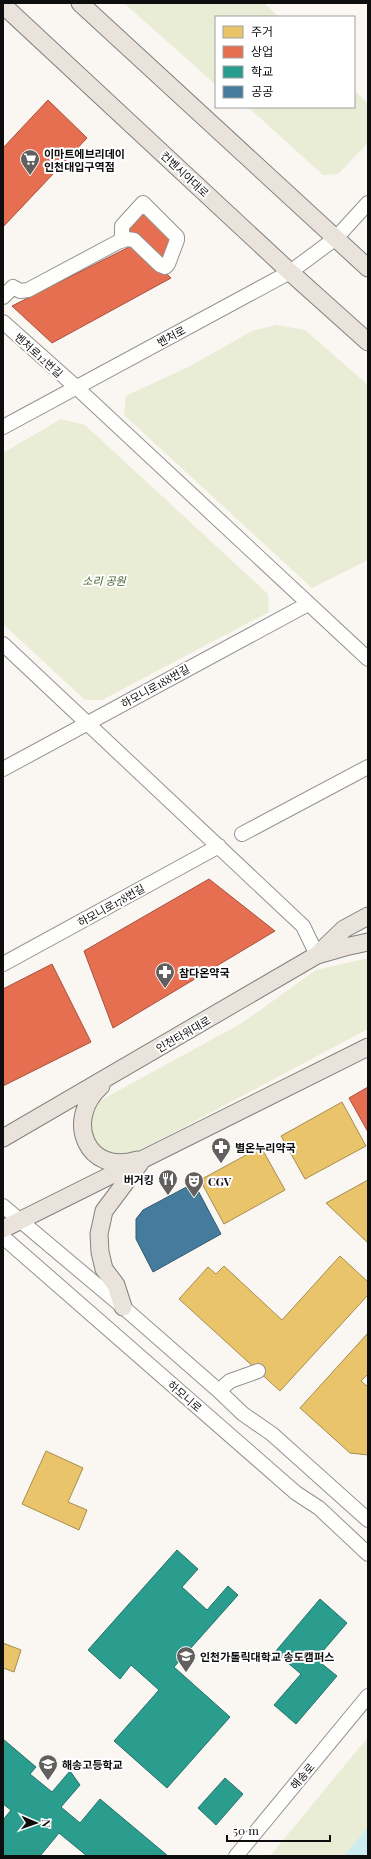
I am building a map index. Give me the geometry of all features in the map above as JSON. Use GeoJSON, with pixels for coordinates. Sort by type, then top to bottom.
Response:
{"type":"FeatureCollection","features":[{"type":"Feature","properties":{"kind":"main road"},"geometry":{"type":"LineString","coordinates":[[80,3],[368,268]]}},
{"type":"Feature","properties":{"kind":"main road","name":"컨벤시아대로"},"geometry":{"type":"LineString","coordinates":[[3,5],[290,272],[368,342]]}},
{"type":"Feature","properties":{"kind":"main road"},"geometry":{"type":"LineString","coordinates":[[317,955],[344,929],[368,916]]}},
{"type":"Feature","properties":{"kind":"main road","name":"인천타워대로"},"geometry":{"type":"LineString","coordinates":[[3,1138],[317,955],[345,946],[368,942]]}},
{"type":"Feature","properties":{"kind":"main road"},"geometry":{"type":"LineString","coordinates":[[3,1229],[368,1047]]}},
{"type":"Feature","properties":{"kind":"main road"},"geometry":{"type":"LineString","coordinates":[[124,1068],[92,1094],[86,1104],[82,1122],[84,1140],[90,1150],[98,1156],[111,1161],[134,1161],[148,1158]]}},
{"type":"Feature","properties":{"kind":"main road"},"geometry":{"type":"LineString","coordinates":[[123,1307],[116,1285],[104,1269],[100,1252],[99,1234],[104,1211],[148,1158]]}},
{"type":"Feature","properties":{"kind":"street"},"geometry":{"type":"LineString","coordinates":[[3,297],[13,287],[20,291],[28,290],[118,242],[127,239],[134,240],[160,265],[165,266],[168,264],[177,240],[176,234],[143,203],[122,226],[122,238],[118,242]]}},
{"type":"Feature","properties":{"kind":"street","name":"벤처로"},"geometry":{"type":"LineString","coordinates":[[3,427],[290,272],[336,238],[368,203]]}},
{"type":"Feature","properties":{"kind":"street","name":"벤처로12번길"},"geometry":{"type":"LineString","coordinates":[[3,322],[76,387],[308,604],[365,651]]}},
{"type":"Feature","properties":{"kind":"street","name":"하모니로188번길"},"geometry":{"type":"LineString","coordinates":[[3,769],[308,604]]}},
{"type":"Feature","properties":{"kind":"street"},"geometry":{"type":"LineString","coordinates":[[3,644],[303,926],[317,955]]}},
{"type":"Feature","properties":{"kind":"street"},"geometry":{"type":"LineString","coordinates":[[242,834],[368,767]]}},
{"type":"Feature","properties":{"kind":"street","name":"하모니로178번길"},"geometry":{"type":"LineString","coordinates":[[3,964],[219,846]]}},
{"type":"Feature","properties":{"kind":"street"},"geometry":{"type":"LineString","coordinates":[[3,1206],[123,1307],[219,1391],[242,1414],[272,1434],[368,1520]]}},
{"type":"Feature","properties":{"kind":"street","name":"하모니로"},"geometry":{"type":"LineString","coordinates":[[3,1237],[296,1493],[318,1508],[368,1554]]}},
{"type":"Feature","properties":{"kind":"street"},"geometry":{"type":"LineString","coordinates":[[219,1391],[230,1381],[258,1371]]}},
{"type":"Feature","properties":{"kind":"street","name":"해송로"},"geometry":{"type":"LineString","coordinates":[[236,1856],[368,1696]]}},
{"type":"Feature","properties":{"kind":"green space"},"geometry":{"type":"Polygon","coordinates":[[[124,3],[264,3],[278,16],[215,16],[215,84],[124,3]]]}},
{"type":"Feature","properties":{"kind":"green space"},"geometry":{"type":"Polygon","coordinates":[[[355,91],[368,103],[368,143],[338,174],[323,175],[249,108],[355,108],[355,91]]]}},
{"type":"Feature","properties":{"kind":"green space"},"geometry":{"type":"Polygon","coordinates":[[[276,325],[305,330],[368,385],[368,560],[312,588],[124,415],[126,396],[192,365],[252,331],[276,325]]]}},
{"type":"Feature","properties":{"kind":"green space","name":"소리 공원"},"geometry":{"type":"Polygon","coordinates":[[[61,419],[85,425],[268,594],[269,612],[102,700],[85,700],[3,624],[3,453],[61,419]]]}},
{"type":"Feature","properties":{"kind":"green space"},"geometry":{"type":"Polygon","coordinates":[[[368,958],[368,1029],[135,1153],[121,1155],[111,1153],[91,1140],[89,1122],[90,1113],[96,1104],[101,1100],[242,1023],[316,970],[368,958]]]}},
{"type":"Feature","properties":{"kind":"green space"},"geometry":{"type":"Polygon","coordinates":[[[368,1737],[368,1856],[270,1856],[368,1737]]]}},
{"type":"Feature","properties":{"kind":"water"},"geometry":{"type":"Polygon","coordinates":[[[368,1827],[368,1856],[344,1856],[368,1827]]]}},
{"type":"Feature","properties":{"kind":"building: 주거"},"geometry":{"type":"Polygon","coordinates":[[[342,1102],[366,1146],[305,1179],[281,1136],[342,1102]]]}},
{"type":"Feature","properties":{"kind":"building: 주거"},"geometry":{"type":"Polygon","coordinates":[[[261,1147],[285,1190],[224,1224],[200,1180],[261,1147]]]}},
{"type":"Feature","properties":{"kind":"building: 주거"},"geometry":{"type":"Polygon","coordinates":[[[368,1180],[368,1243],[326,1203],[368,1180]]]}},
{"type":"Feature","properties":{"kind":"building: 주거"},"geometry":{"type":"Polygon","coordinates":[[[340,1256],[368,1282],[368,1295],[280,1391],[179,1299],[208,1267],[216,1274],[224,1266],[282,1320],[340,1256]]]}},
{"type":"Feature","properties":{"kind":"building: 주거"},"geometry":{"type":"Polygon","coordinates":[[[368,1333],[368,1374],[361,1381],[368,1387],[368,1455],[350,1453],[300,1408],[368,1333]]]}},
{"type":"Feature","properties":{"kind":"building: 주거"},"geometry":{"type":"Polygon","coordinates":[[[46,1451],[83,1468],[68,1502],[87,1510],[79,1530],[22,1504],[46,1451]]]}},
{"type":"Feature","properties":{"kind":"building: 주거"},"geometry":{"type":"Polygon","coordinates":[[[3,1643],[21,1650],[14,1672],[3,1668],[3,1643]]]}},
{"type":"Feature","properties":{"kind":"building: 상업"},"geometry":{"type":"Polygon","coordinates":[[[48,100],[87,138],[3,227],[3,148],[48,100]]]}},
{"type":"Feature","properties":{"kind":"building: 상업"},"geometry":{"type":"Polygon","coordinates":[[[143,205],[180,241],[167,269],[124,226],[143,205]]]}},
{"type":"Feature","properties":{"kind":"building: 상업"},"geometry":{"type":"Polygon","coordinates":[[[135,244],[171,278],[52,343],[12,306],[135,244]]]}},
{"type":"Feature","properties":{"kind":"building: 상업"},"geometry":{"type":"Polygon","coordinates":[[[209,879],[275,931],[113,1028],[84,951],[209,879]]]}},
{"type":"Feature","properties":{"kind":"building: 상업"},"geometry":{"type":"Polygon","coordinates":[[[52,964],[91,1042],[3,1086],[3,989],[52,964]]]}},
{"type":"Feature","properties":{"kind":"building: 상업"},"geometry":{"type":"Polygon","coordinates":[[[368,1087],[368,1132],[349,1098],[368,1087]]]}},
{"type":"Feature","properties":{"kind":"building: 학교"},"geometry":{"type":"Polygon","coordinates":[[[177,1550],[198,1569],[182,1587],[207,1610],[228,1586],[238,1595],[174,1667],[230,1717],[167,1788],[114,1741],[159,1690],[131,1665],[120,1679],[88,1650],[177,1550]]]}},
{"type":"Feature","properties":{"kind":"building: 학교"},"geometry":{"type":"Polygon","coordinates":[[[320,1599],[347,1623],[316,1659],[337,1676],[296,1724],[274,1705],[301,1674],[275,1652],[320,1599]]]}},
{"type":"Feature","properties":{"kind":"building: 학교","name":"해송고등학교"},"geometry":{"type":"Polygon","coordinates":[[[3,1739],[36,1767],[30,1774],[52,1792],[70,1771],[80,1785],[61,1807],[80,1823],[100,1799],[168,1856],[87,1856],[59,1833],[40,1856],[3,1856],[3,1820],[11,1810],[3,1804],[3,1739]]]}},
{"type":"Feature","properties":{"kind":"building: 학교"},"geometry":{"type":"Polygon","coordinates":[[[225,1778],[243,1794],[216,1825],[198,1808],[225,1778]]]}},
{"type":"Feature","properties":{"kind":"building: 공공"},"geometry":{"type":"Polygon","coordinates":[[[194,1183],[221,1234],[153,1272],[136,1239],[136,1219],[143,1210],[194,1183]]]}},
{"type":"Feature","properties":{"kind":"place","name":"이마트에브리데이 인천대입구역점"},"geometry":{"type":"Point","coordinates":[30,176]}},
{"type":"Feature","properties":{"kind":"place","name":"참다온약국"},"geometry":{"type":"Point","coordinates":[165,989]}},
{"type":"Feature","properties":{"kind":"place","name":"별온누리약국"},"geometry":{"type":"Point","coordinates":[221,1164]}},
{"type":"Feature","properties":{"kind":"place","name":"버거킹"},"geometry":{"type":"Point","coordinates":[168,1196]}},
{"type":"Feature","properties":{"kind":"place","name":"CGV"},"geometry":{"type":"Point","coordinates":[194,1198]}},
{"type":"Feature","properties":{"kind":"place","name":"인천가톨릭대학교 송도캠퍼스"},"geometry":{"type":"Point","coordinates":[186,1673]}},
{"type":"Feature","properties":{"kind":"place","name":"해송고등학교"},"geometry":{"type":"Point","coordinates":[48,1781]}}]}
